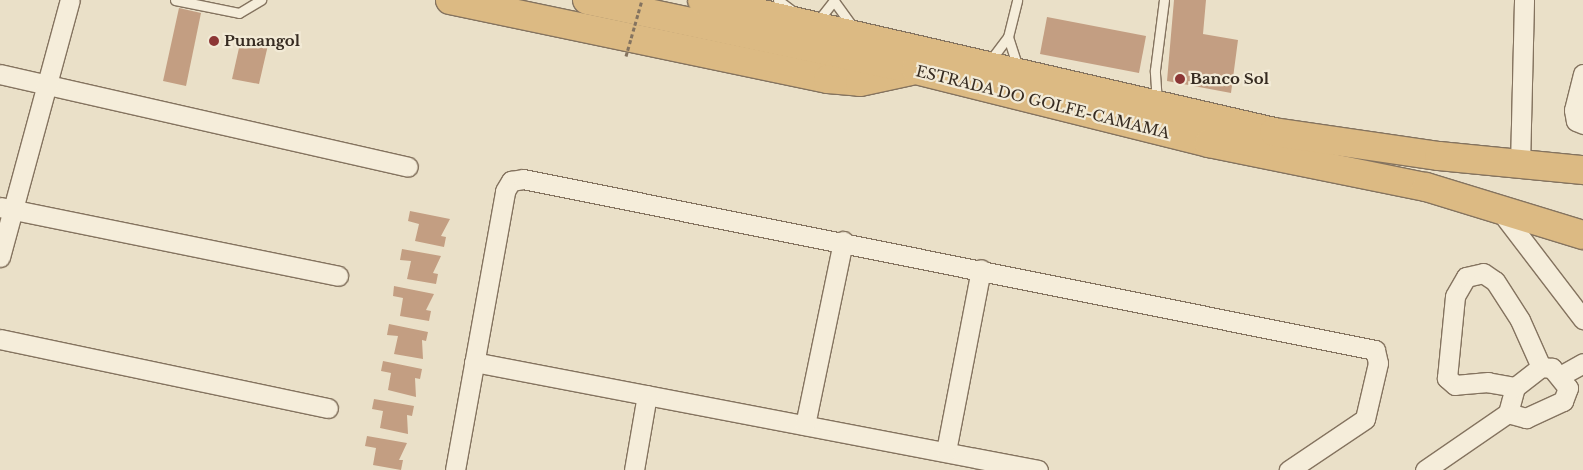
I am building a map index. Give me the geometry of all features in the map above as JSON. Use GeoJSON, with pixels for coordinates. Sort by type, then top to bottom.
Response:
{"type":"FeatureCollection","features":[{"type":"Feature","properties":{"kind":"highway"},"geometry":{"type":"LineString","coordinates":[[450,0],[828,79],[860,82],[916,70]]}},
{"type":"Feature","properties":{"kind":"highway","name":"ESTRADA DO GOLFE-CAMAMA"},"geometry":{"type":"LineString","coordinates":[[587,0],[916,70],[1209,144],[1426,187],[1506,209],[1583,235]]}},
{"type":"Feature","properties":{"kind":"highway","name":"ESTRADA DO GOLFE-CAMAMA"},"geometry":{"type":"LineString","coordinates":[[702,0],[864,36],[1158,108],[1358,145],[1520,165],[1583,170]]}},
{"type":"Feature","properties":{"kind":"street"},"geometry":{"type":"LineString","coordinates":[[0,257],[7,209],[46,85],[70,0]]}},
{"type":"Feature","properties":{"kind":"street"},"geometry":{"type":"LineString","coordinates":[[1520,165],[1524,0]]}},
{"type":"Feature","properties":{"kind":"street"},"geometry":{"type":"LineString","coordinates":[[0,74],[408,167]]}},
{"type":"Feature","properties":{"kind":"street"},"geometry":{"type":"LineString","coordinates":[[1583,74],[1574,110],[1576,120],[1583,124]]}},
{"type":"Feature","properties":{"kind":"street"},"geometry":{"type":"LineString","coordinates":[[455,470],[505,192],[511,181],[523,179],[843,241],[1374,350],[1378,363],[1365,419],[1289,470]]}},
{"type":"Feature","properties":{"kind":"street"},"geometry":{"type":"LineString","coordinates":[[7,209],[338,276]]}},
{"type":"Feature","properties":{"kind":"street"},"geometry":{"type":"LineString","coordinates":[[1506,209],[1583,319]]}},
{"type":"Feature","properties":{"kind":"street"},"geometry":{"type":"LineString","coordinates":[[805,424],[843,241]]}},
{"type":"Feature","properties":{"kind":"street"},"geometry":{"type":"LineString","coordinates":[[946,451],[981,269]]}},
{"type":"Feature","properties":{"kind":"street"},"geometry":{"type":"LineString","coordinates":[[1515,387],[1488,382],[1455,386],[1447,378],[1455,296],[1466,277],[1482,273],[1495,281],[1520,320],[1541,367]]}},
{"type":"Feature","properties":{"kind":"street"},"geometry":{"type":"LineString","coordinates":[[0,339],[328,408]]}},
{"type":"Feature","properties":{"kind":"street"},"geometry":{"type":"LineString","coordinates":[[474,362],[1038,470]]}},
{"type":"Feature","properties":{"kind":"street"},"geometry":{"type":"LineString","coordinates":[[1560,376],[1583,363]]}},
{"type":"Feature","properties":{"kind":"street"},"geometry":{"type":"LineString","coordinates":[[1425,470],[1508,413],[1515,387],[1541,367],[1552,368],[1568,388],[1563,401],[1526,418],[1508,413]]}},
{"type":"Feature","properties":{"kind":"street"},"geometry":{"type":"LineString","coordinates":[[634,470],[647,396]]}},
{"type":"Feature","properties":{"kind":"lane"},"geometry":{"type":"LineString","coordinates":[[176,0],[239,13],[261,0]]}},
{"type":"Feature","properties":{"kind":"lane"},"geometry":{"type":"LineString","coordinates":[[778,0],[809,24],[825,15],[834,0]]}},
{"type":"Feature","properties":{"kind":"lane"},"geometry":{"type":"LineString","coordinates":[[834,0],[843,20],[864,36]]}},
{"type":"Feature","properties":{"kind":"lane"},"geometry":{"type":"LineString","coordinates":[[968,62],[990,62],[1008,38],[1017,0]]}},
{"type":"Feature","properties":{"kind":"lane"},"geometry":{"type":"LineString","coordinates":[[1016,10],[1022,0]]}},
{"type":"Feature","properties":{"kind":"lane"},"geometry":{"type":"LineString","coordinates":[[1158,108],[1155,70],[1164,0]]}},
{"type":"Feature","properties":{"kind":"lane"},"geometry":{"type":"LineString","coordinates":[[1008,38],[1017,66],[1029,77]]}},
{"type":"Feature","properties":{"kind":"path"},"geometry":{"type":"LineString","coordinates":[[626,56],[642,0]]}},
{"type":"Feature","properties":{"kind":"building"},"geometry":{"type":"Polygon","coordinates":[[[1174,0],[1206,0],[1203,34],[1238,40],[1231,93],[1167,81],[1174,0]]]}},
{"type":"Feature","properties":{"kind":"building"},"geometry":{"type":"Polygon","coordinates":[[[179,8],[201,13],[186,86],[163,81],[179,8]]]}},
{"type":"Feature","properties":{"kind":"building"},"geometry":{"type":"Polygon","coordinates":[[[1047,17],[1146,36],[1139,73],[1040,54],[1047,17]]]}},
{"type":"Feature","properties":{"kind":"building"},"geometry":{"type":"Polygon","coordinates":[[[241,39],[268,45],[259,84],[232,79],[241,39]]]}},
{"type":"Feature","properties":{"kind":"building"},"geometry":{"type":"Polygon","coordinates":[[[410,211],[450,219],[441,236],[446,237],[444,247],[415,241],[419,224],[408,221],[410,211]]]}},
{"type":"Feature","properties":{"kind":"building"},"geometry":{"type":"Polygon","coordinates":[[[402,249],[441,256],[433,273],[438,274],[436,284],[407,279],[411,261],[400,260],[402,249]]]}},
{"type":"Feature","properties":{"kind":"building"},"geometry":{"type":"Polygon","coordinates":[[[394,286],[434,294],[426,310],[431,311],[429,321],[400,316],[403,298],[393,296],[394,286]]]}},
{"type":"Feature","properties":{"kind":"building"},"geometry":{"type":"Polygon","coordinates":[[[389,324],[428,332],[426,341],[422,340],[423,359],[394,354],[398,336],[387,335],[389,324]]]}},
{"type":"Feature","properties":{"kind":"building"},"geometry":{"type":"Polygon","coordinates":[[[383,361],[422,369],[420,379],[415,378],[416,397],[388,390],[391,373],[381,371],[383,361]]]}},
{"type":"Feature","properties":{"kind":"building"},"geometry":{"type":"Polygon","coordinates":[[[374,399],[414,406],[412,416],[407,415],[408,434],[380,428],[383,411],[372,409],[374,399]]]}},
{"type":"Feature","properties":{"kind":"building"},"geometry":{"type":"Polygon","coordinates":[[[367,436],[407,443],[399,460],[403,460],[401,470],[373,465],[376,448],[365,446],[367,436]]]}},
{"type":"Feature","properties":{"kind":"place","name":"Punangol"},"geometry":{"type":"Point","coordinates":[214,41]}},
{"type":"Feature","properties":{"kind":"place","name":"Banco Sol"},"geometry":{"type":"Point","coordinates":[1180,79]}}]}
